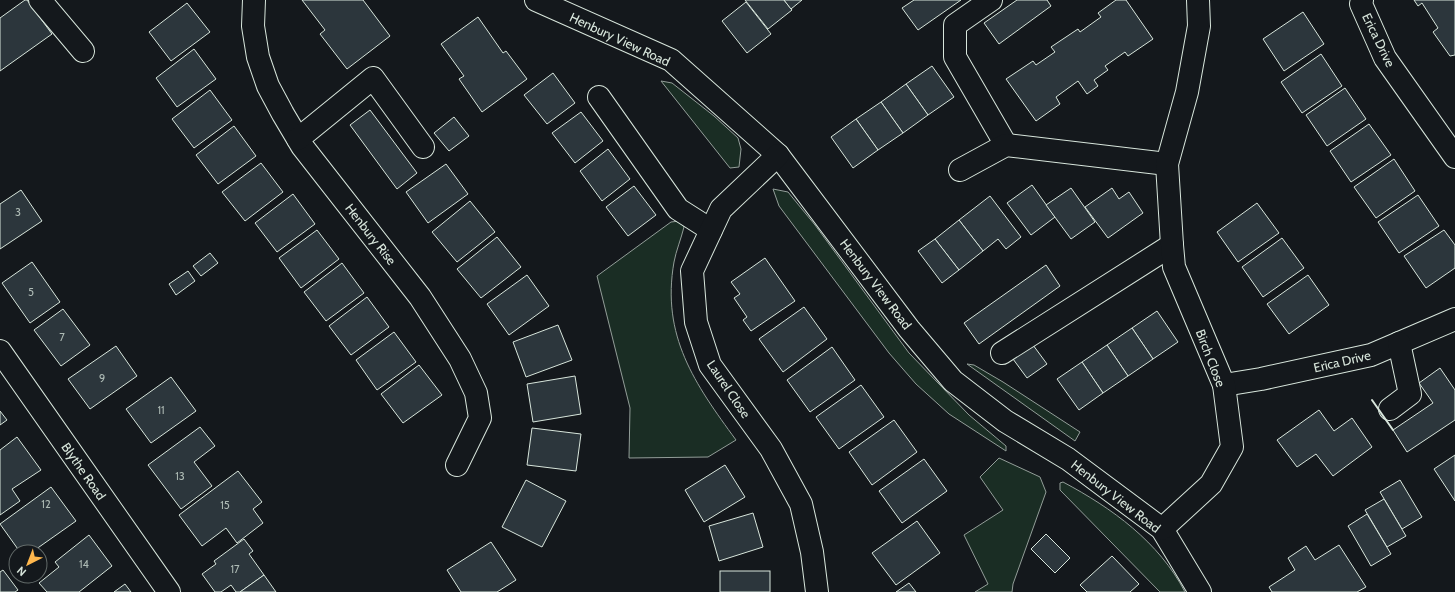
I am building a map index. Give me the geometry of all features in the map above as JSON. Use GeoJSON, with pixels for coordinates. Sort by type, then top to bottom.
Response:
{"type":"FeatureCollection","features":[{"type":"Feature","properties":{"kind":"street"},"geometry":{"type":"LineString","coordinates":[[40,0],[83,51]]}},
{"type":"Feature","properties":{"kind":"street","name":"Henbury Rise"},"geometry":{"type":"LineString","coordinates":[[254,0],[253,26],[258,58],[268,86],[298,139],[420,297],[460,359],[476,393],[480,418],[457,465]]}},
{"type":"Feature","properties":{"kind":"street","name":"Henbury View Road"},"geometry":{"type":"LineString","coordinates":[[536,0],[671,60],[778,154],[909,329],[953,380],[1005,421],[1068,459],[1162,529],[1200,592]]}},
{"type":"Feature","properties":{"kind":"street"},"geometry":{"type":"LineString","coordinates":[[991,0],[955,25],[955,57],[1006,145]]}},
{"type":"Feature","properties":{"kind":"street","name":"Birch Close"},"geometry":{"type":"LineString","coordinates":[[1162,529],[1210,484],[1232,447],[1224,385],[1174,267],[1172,246],[1167,164],[1187,92],[1200,26],[1198,0]]}},
{"type":"Feature","properties":{"kind":"street","name":"Erica Drive"},"geometry":{"type":"LineString","coordinates":[[1362,0],[1361,4],[1385,58],[1455,157]]}},
{"type":"Feature","properties":{"kind":"street"},"geometry":{"type":"LineString","coordinates":[[298,139],[373,78],[423,147]]}},
{"type":"Feature","properties":{"kind":"street"},"geometry":{"type":"LineString","coordinates":[[600,98],[678,209],[711,230]]}},
{"type":"Feature","properties":{"kind":"street"},"geometry":{"type":"LineString","coordinates":[[960,170],[1006,145],[1167,164]]}},
{"type":"Feature","properties":{"kind":"street","name":"Laurel Close"},"geometry":{"type":"LineString","coordinates":[[778,154],[721,209],[692,271],[696,322],[710,365],[771,449],[801,504],[812,552],[817,592]]}},
{"type":"Feature","properties":{"kind":"street"},"geometry":{"type":"LineString","coordinates":[[1002,354],[1172,246]]}},
{"type":"Feature","properties":{"kind":"street","name":"Erica Drive"},"geometry":{"type":"LineString","coordinates":[[1224,385],[1261,379],[1371,355],[1455,319]]}},
{"type":"Feature","properties":{"kind":"street"},"geometry":{"type":"LineString","coordinates":[[1390,408],[1410,394],[1400,343]]}},
{"type":"Feature","properties":{"kind":"street","name":"Blythe Road"},"geometry":{"type":"LineString","coordinates":[[0,351],[169,592]]}},
{"type":"Feature","properties":{"kind":"green space"},"geometry":{"type":"Polygon","coordinates":[[[661,81],[672,83],[714,116],[738,138],[741,149],[739,167],[730,168],[661,81]]]}},
{"type":"Feature","properties":{"kind":"green space"},"geometry":{"type":"Polygon","coordinates":[[[773,189],[788,192],[815,225],[909,353],[969,415],[1006,446],[1006,451],[949,414],[916,384],[889,353],[779,206],[773,189]]]}},
{"type":"Feature","properties":{"kind":"green space"},"geometry":{"type":"Polygon","coordinates":[[[680,221],[684,227],[674,262],[671,289],[672,313],[677,336],[695,379],[736,440],[708,457],[629,458],[630,408],[597,276],[671,222],[680,221]]]}},
{"type":"Feature","properties":{"kind":"green space"},"geometry":{"type":"Polygon","coordinates":[[[967,364],[974,365],[1003,382],[1080,432],[1075,441],[967,364]]]}},
{"type":"Feature","properties":{"kind":"green space"},"geometry":{"type":"Polygon","coordinates":[[[999,458],[1040,477],[1046,492],[1013,584],[1012,592],[975,592],[988,584],[964,535],[1003,510],[980,477],[999,458]]]}},
{"type":"Feature","properties":{"kind":"green space"},"geometry":{"type":"Polygon","coordinates":[[[1063,482],[1099,503],[1133,528],[1162,557],[1185,592],[1160,592],[1060,490],[1060,483],[1063,482]]]}},
{"type":"Feature","properties":{"kind":"building"},"geometry":{"type":"Polygon","coordinates":[[[27,0],[52,34],[0,71],[0,18],[27,0]]]}},
{"type":"Feature","properties":{"kind":"building"},"geometry":{"type":"Polygon","coordinates":[[[302,0],[363,0],[390,36],[347,69],[320,34],[325,30],[302,0]]]}},
{"type":"Feature","properties":{"kind":"building"},"geometry":{"type":"Polygon","coordinates":[[[745,0],[784,0],[792,10],[768,29],[745,0]]]}},
{"type":"Feature","properties":{"kind":"building"},"geometry":{"type":"Polygon","coordinates":[[[784,0],[802,0],[791,9],[784,0]]]}},
{"type":"Feature","properties":{"kind":"building"},"geometry":{"type":"Polygon","coordinates":[[[914,0],[961,0],[918,30],[902,8],[914,0]]]}},
{"type":"Feature","properties":{"kind":"building"},"geometry":{"type":"Polygon","coordinates":[[[1017,0],[1047,0],[1051,6],[999,44],[984,23],[1017,0]]]}},
{"type":"Feature","properties":{"kind":"building"},"geometry":{"type":"Polygon","coordinates":[[[1116,0],[1126,0],[1153,39],[1128,56],[1125,52],[1105,66],[1108,70],[1094,80],[1098,86],[1087,94],[1078,81],[1056,97],[1060,104],[1036,121],[1006,79],[1033,61],[1036,65],[1055,52],[1051,47],[1078,29],[1080,32],[1101,17],[1098,13],[1116,0]]]}},
{"type":"Feature","properties":{"kind":"building"},"geometry":{"type":"Polygon","coordinates":[[[1414,0],[1455,0],[1455,55],[1450,56],[1433,32],[1438,28],[1422,3],[1418,6],[1414,0]]]}},
{"type":"Feature","properties":{"kind":"building"},"geometry":{"type":"Polygon","coordinates":[[[746,2],[771,34],[747,53],[722,21],[746,2]]]}},
{"type":"Feature","properties":{"kind":"building"},"geometry":{"type":"Polygon","coordinates":[[[187,3],[210,32],[171,61],[149,32],[187,3]]]}},
{"type":"Feature","properties":{"kind":"building"},"geometry":{"type":"Polygon","coordinates":[[[1303,12],[1324,44],[1284,71],[1263,39],[1303,12]]]}},
{"type":"Feature","properties":{"kind":"building"},"geometry":{"type":"Polygon","coordinates":[[[478,17],[503,53],[506,51],[527,79],[482,112],[459,79],[464,76],[441,44],[478,17]]]}},
{"type":"Feature","properties":{"kind":"building"},"geometry":{"type":"Polygon","coordinates":[[[194,49],[216,79],[177,107],[156,78],[194,49]]]}},
{"type":"Feature","properties":{"kind":"building"},"geometry":{"type":"Polygon","coordinates":[[[1321,54],[1342,86],[1302,113],[1281,82],[1321,54]]]}},
{"type":"Feature","properties":{"kind":"building"},"geometry":{"type":"Polygon","coordinates":[[[932,66],[954,97],[928,115],[906,84],[932,66]]]}},
{"type":"Feature","properties":{"kind":"building"},"geometry":{"type":"Polygon","coordinates":[[[553,73],[575,103],[547,124],[524,95],[553,73]]]}},
{"type":"Feature","properties":{"kind":"building"},"geometry":{"type":"Polygon","coordinates":[[[906,84],[928,115],[903,133],[881,102],[906,84]]]}},
{"type":"Feature","properties":{"kind":"building"},"geometry":{"type":"Polygon","coordinates":[[[1345,88],[1366,119],[1327,146],[1306,115],[1345,88]]]}},
{"type":"Feature","properties":{"kind":"building"},"geometry":{"type":"Polygon","coordinates":[[[210,90],[232,120],[194,148],[172,119],[210,90]]]}},
{"type":"Feature","properties":{"kind":"building"},"geometry":{"type":"Polygon","coordinates":[[[881,102],[903,133],[878,150],[856,119],[881,102]]]}},
{"type":"Feature","properties":{"kind":"building"},"geometry":{"type":"Polygon","coordinates":[[[370,110],[417,173],[397,189],[350,125],[370,110]]]}},
{"type":"Feature","properties":{"kind":"building"},"geometry":{"type":"Polygon","coordinates":[[[581,112],[603,141],[575,163],[552,133],[581,112]]]}},
{"type":"Feature","properties":{"kind":"building"},"geometry":{"type":"Polygon","coordinates":[[[454,117],[469,136],[449,151],[434,133],[454,117]]]}},
{"type":"Feature","properties":{"kind":"building"},"geometry":{"type":"Polygon","coordinates":[[[856,119],[878,150],[853,168],[831,137],[856,119]]]}},
{"type":"Feature","properties":{"kind":"building"},"geometry":{"type":"Polygon","coordinates":[[[1369,124],[1391,155],[1351,182],[1330,151],[1369,124]]]}},
{"type":"Feature","properties":{"kind":"building"},"geometry":{"type":"Polygon","coordinates":[[[234,126],[256,156],[218,184],[196,155],[234,126]]]}},
{"type":"Feature","properties":{"kind":"building"},"geometry":{"type":"Polygon","coordinates":[[[608,149],[630,179],[602,201],[580,171],[608,149]]]}},
{"type":"Feature","properties":{"kind":"building"},"geometry":{"type":"Polygon","coordinates":[[[1394,159],[1415,191],[1376,218],[1354,187],[1394,159]]]}},
{"type":"Feature","properties":{"kind":"building"},"geometry":{"type":"Polygon","coordinates":[[[261,163],[283,192],[245,221],[222,192],[261,163]]]}},
{"type":"Feature","properties":{"kind":"building"},"geometry":{"type":"Polygon","coordinates":[[[446,164],[468,194],[428,223],[406,192],[446,164]]]}},
{"type":"Feature","properties":{"kind":"building"},"geometry":{"type":"Polygon","coordinates":[[[1032,185],[1055,217],[1031,235],[1007,203],[1032,185]]]}},
{"type":"Feature","properties":{"kind":"building"},"geometry":{"type":"Polygon","coordinates":[[[634,186],[656,215],[628,236],[606,207],[634,186]]]}},
{"type":"Feature","properties":{"kind":"building"},"geometry":{"type":"Polygon","coordinates":[[[1071,188],[1095,222],[1071,239],[1046,205],[1071,188]]]}},
{"type":"Feature","properties":{"kind":"building"},"geometry":{"type":"Polygon","coordinates":[[[1112,188],[1119,199],[1129,192],[1143,213],[1108,238],[1085,207],[1112,188]]]}},
{"type":"Feature","properties":{"kind":"building"},"geometry":{"type":"Polygon","coordinates":[[[21,190],[42,221],[0,249],[0,204],[21,190]]]}},
{"type":"Feature","properties":{"kind":"building"},"geometry":{"type":"Polygon","coordinates":[[[293,194],[315,224],[277,252],[255,223],[293,194]]]}},
{"type":"Feature","properties":{"kind":"building"},"geometry":{"type":"Polygon","coordinates":[[[1418,195],[1439,226],[1399,253],[1378,222],[1418,195]]]}},
{"type":"Feature","properties":{"kind":"building"},"geometry":{"type":"Polygon","coordinates":[[[990,196],[1021,237],[1006,249],[998,239],[983,251],[959,220],[990,196]]]}},
{"type":"Feature","properties":{"kind":"building"},"geometry":{"type":"Polygon","coordinates":[[[470,201],[495,232],[457,262],[432,232],[470,201]]]}},
{"type":"Feature","properties":{"kind":"building"},"geometry":{"type":"Polygon","coordinates":[[[1257,203],[1279,233],[1238,262],[1217,232],[1257,203]]]}},
{"type":"Feature","properties":{"kind":"building"},"geometry":{"type":"Polygon","coordinates":[[[959,220],[983,251],[959,270],[935,239],[959,220]]]}},
{"type":"Feature","properties":{"kind":"building"},"geometry":{"type":"Polygon","coordinates":[[[317,230],[339,259],[301,288],[279,258],[317,230]]]}},
{"type":"Feature","properties":{"kind":"building"},"geometry":{"type":"Polygon","coordinates":[[[1444,230],[1455,245],[1455,268],[1426,288],[1404,256],[1444,230]]]}},
{"type":"Feature","properties":{"kind":"building"},"geometry":{"type":"Polygon","coordinates":[[[497,237],[521,267],[481,298],[457,269],[497,237]]]}},
{"type":"Feature","properties":{"kind":"building"},"geometry":{"type":"Polygon","coordinates":[[[1282,238],[1304,268],[1263,297],[1242,267],[1282,238]]]}},
{"type":"Feature","properties":{"kind":"building"},"geometry":{"type":"Polygon","coordinates":[[[935,239],[959,270],[942,283],[918,251],[935,239]]]}},
{"type":"Feature","properties":{"kind":"building"},"geometry":{"type":"Polygon","coordinates":[[[210,253],[218,263],[201,276],[193,266],[210,253]]]}},
{"type":"Feature","properties":{"kind":"building"},"geometry":{"type":"Polygon","coordinates":[[[765,258],[795,301],[751,331],[743,320],[747,317],[734,298],[740,294],[731,282],[765,258]]]}},
{"type":"Feature","properties":{"kind":"building"},"geometry":{"type":"Polygon","coordinates":[[[32,262],[60,302],[30,323],[2,283],[32,262]]]}},
{"type":"Feature","properties":{"kind":"building"},"geometry":{"type":"Polygon","coordinates":[[[342,263],[364,293],[326,321],[304,292],[342,263]]]}},
{"type":"Feature","properties":{"kind":"building"},"geometry":{"type":"Polygon","coordinates":[[[1046,265],[1060,286],[979,344],[964,323],[1046,265]]]}},
{"type":"Feature","properties":{"kind":"building"},"geometry":{"type":"Polygon","coordinates":[[[188,271],[195,281],[176,295],[169,284],[188,271]]]}},
{"type":"Feature","properties":{"kind":"building"},"geometry":{"type":"Polygon","coordinates":[[[527,275],[549,306],[509,335],[487,304],[527,275]]]}},
{"type":"Feature","properties":{"kind":"building"},"geometry":{"type":"Polygon","coordinates":[[[1308,275],[1329,305],[1289,334],[1267,304],[1308,275]]]}},
{"type":"Feature","properties":{"kind":"building"},"geometry":{"type":"Polygon","coordinates":[[[367,297],[389,327],[351,355],[329,326],[367,297]]]}},
{"type":"Feature","properties":{"kind":"building"},"geometry":{"type":"Polygon","coordinates":[[[804,307],[827,339],[783,372],[759,339],[804,307]]]}},
{"type":"Feature","properties":{"kind":"building"},"geometry":{"type":"Polygon","coordinates":[[[63,309],[90,345],[61,366],[34,330],[63,309]]]}},
{"type":"Feature","properties":{"kind":"building"},"geometry":{"type":"Polygon","coordinates":[[[1157,311],[1178,342],[1153,359],[1132,328],[1157,311]]]}},
{"type":"Feature","properties":{"kind":"building"},"geometry":{"type":"Polygon","coordinates":[[[558,325],[572,360],[526,377],[513,342],[558,325]]]}},
{"type":"Feature","properties":{"kind":"building"},"geometry":{"type":"Polygon","coordinates":[[[1132,328],[1153,359],[1128,376],[1107,345],[1132,328]]]}},
{"type":"Feature","properties":{"kind":"building"},"geometry":{"type":"Polygon","coordinates":[[[394,332],[416,362],[377,390],[356,360],[394,332]]]}},
{"type":"Feature","properties":{"kind":"building"},"geometry":{"type":"Polygon","coordinates":[[[1033,345],[1047,364],[1027,378],[1013,359],[1033,345]]]}},
{"type":"Feature","properties":{"kind":"building"},"geometry":{"type":"Polygon","coordinates":[[[1107,345],[1128,376],[1103,393],[1082,362],[1107,345]]]}},
{"type":"Feature","properties":{"kind":"building"},"geometry":{"type":"Polygon","coordinates":[[[116,346],[137,376],[90,409],[68,379],[116,346]]]}},
{"type":"Feature","properties":{"kind":"building"},"geometry":{"type":"Polygon","coordinates":[[[832,347],[855,380],[810,412],[787,380],[832,347]]]}},
{"type":"Feature","properties":{"kind":"building"},"geometry":{"type":"Polygon","coordinates":[[[1082,362],[1103,393],[1079,410],[1057,379],[1082,362]]]}},
{"type":"Feature","properties":{"kind":"building"},"geometry":{"type":"Polygon","coordinates":[[[419,365],[442,395],[403,423],[381,394],[419,365]]]}},
{"type":"Feature","properties":{"kind":"building"},"geometry":{"type":"Polygon","coordinates":[[[1440,368],[1455,390],[1455,420],[1407,452],[1393,430],[1433,403],[1419,383],[1440,368]]]}},
{"type":"Feature","properties":{"kind":"building"},"geometry":{"type":"Polygon","coordinates":[[[575,376],[581,414],[533,422],[527,384],[575,376]]]}},
{"type":"Feature","properties":{"kind":"building"},"geometry":{"type":"Polygon","coordinates":[[[171,377],[196,411],[151,443],[126,409],[171,377]]]}},
{"type":"Feature","properties":{"kind":"building"},"geometry":{"type":"Polygon","coordinates":[[[861,385],[884,417],[839,449],[816,417],[861,385]]]}},
{"type":"Feature","properties":{"kind":"building"},"geometry":{"type":"Polygon","coordinates":[[[1319,410],[1334,431],[1352,418],[1372,447],[1333,476],[1316,454],[1297,467],[1277,440],[1319,410]]]}},
{"type":"Feature","properties":{"kind":"building"},"geometry":{"type":"Polygon","coordinates":[[[0,411],[7,420],[0,425],[0,411]]]}},
{"type":"Feature","properties":{"kind":"building"},"geometry":{"type":"Polygon","coordinates":[[[894,420],[917,452],[872,485],[849,452],[894,420]]]}},
{"type":"Feature","properties":{"kind":"building"},"geometry":{"type":"Polygon","coordinates":[[[200,427],[215,446],[194,462],[212,486],[181,509],[148,465],[200,427]]]}},
{"type":"Feature","properties":{"kind":"building"},"geometry":{"type":"Polygon","coordinates":[[[532,428],[581,434],[576,471],[527,465],[532,428]]]}},
{"type":"Feature","properties":{"kind":"building"},"geometry":{"type":"Polygon","coordinates":[[[17,437],[41,470],[12,489],[20,501],[0,515],[0,450],[17,437]]]}},
{"type":"Feature","properties":{"kind":"building"},"geometry":{"type":"Polygon","coordinates":[[[1455,455],[1455,501],[1434,469],[1455,455]]]}},
{"type":"Feature","properties":{"kind":"building"},"geometry":{"type":"Polygon","coordinates":[[[924,459],[947,491],[902,523],[879,491],[924,459]]]}},
{"type":"Feature","properties":{"kind":"building"},"geometry":{"type":"Polygon","coordinates":[[[725,465],[745,497],[704,522],[685,490],[725,465]]]}},
{"type":"Feature","properties":{"kind":"building"},"geometry":{"type":"Polygon","coordinates":[[[238,471],[262,502],[253,509],[263,523],[237,543],[226,528],[202,546],[179,515],[238,471]]]}},
{"type":"Feature","properties":{"kind":"building"},"geometry":{"type":"Polygon","coordinates":[[[526,480],[566,501],[542,547],[502,527],[526,480]]]}},
{"type":"Feature","properties":{"kind":"building"},"geometry":{"type":"Polygon","coordinates":[[[1400,480],[1422,517],[1402,529],[1380,492],[1400,480]]]}},
{"type":"Feature","properties":{"kind":"building"},"geometry":{"type":"Polygon","coordinates":[[[51,487],[76,521],[43,544],[14,544],[0,524],[51,487]]]}},
{"type":"Feature","properties":{"kind":"building"},"geometry":{"type":"Polygon","coordinates":[[[1384,499],[1406,536],[1387,547],[1365,510],[1384,499]]]}},
{"type":"Feature","properties":{"kind":"building"},"geometry":{"type":"Polygon","coordinates":[[[753,513],[763,547],[719,561],[709,526],[753,513]]]}},
{"type":"Feature","properties":{"kind":"building"},"geometry":{"type":"Polygon","coordinates":[[[1367,514],[1391,554],[1371,566],[1348,526],[1367,514]]]}},
{"type":"Feature","properties":{"kind":"building"},"geometry":{"type":"Polygon","coordinates":[[[917,521],[940,553],[896,585],[872,553],[917,521]]]}},
{"type":"Feature","properties":{"kind":"building"},"geometry":{"type":"Polygon","coordinates":[[[1046,534],[1070,558],[1055,573],[1031,549],[1046,534]]]}},
{"type":"Feature","properties":{"kind":"building"},"geometry":{"type":"Polygon","coordinates":[[[89,535],[112,566],[79,592],[47,592],[40,584],[48,584],[48,576],[59,567],[55,562],[89,535]]]}},
{"type":"Feature","properties":{"kind":"building"},"geometry":{"type":"Polygon","coordinates":[[[244,539],[253,551],[249,554],[264,575],[240,592],[236,592],[231,585],[221,592],[215,592],[202,574],[216,564],[214,561],[244,539]]]}},
{"type":"Feature","properties":{"kind":"building"},"geometry":{"type":"Polygon","coordinates":[[[491,542],[516,580],[497,592],[461,592],[447,570],[491,542]]]}},
{"type":"Feature","properties":{"kind":"building"},"geometry":{"type":"Polygon","coordinates":[[[1339,545],[1366,587],[1357,592],[1272,592],[1269,587],[1295,570],[1288,558],[1306,546],[1315,560],[1339,545]]]}},
{"type":"Feature","properties":{"kind":"building"},"geometry":{"type":"Polygon","coordinates":[[[1112,556],[1139,584],[1130,592],[1087,592],[1080,585],[1112,556]]]}},
{"type":"Feature","properties":{"kind":"building"},"geometry":{"type":"Polygon","coordinates":[[[3,570],[8,577],[8,584],[14,584],[18,590],[15,592],[0,592],[0,572],[3,570]]]}},
{"type":"Feature","properties":{"kind":"building"},"geometry":{"type":"Polygon","coordinates":[[[720,571],[770,571],[770,592],[720,592],[720,571]]]}},
{"type":"Feature","properties":{"kind":"building"},"geometry":{"type":"Polygon","coordinates":[[[264,575],[276,592],[240,592],[264,575]]]}},
{"type":"Feature","properties":{"kind":"building"},"geometry":{"type":"Polygon","coordinates":[[[909,583],[916,592],[896,592],[909,583]]]}},
{"type":"Feature","properties":{"kind":"building"},"geometry":{"type":"Polygon","coordinates":[[[125,584],[131,592],[114,592],[125,584]]]}},
{"type":"Feature","properties":{"kind":"wall"},"geometry":{"type":"LineString","coordinates":[[1372,400],[1393,430]]}}]}
